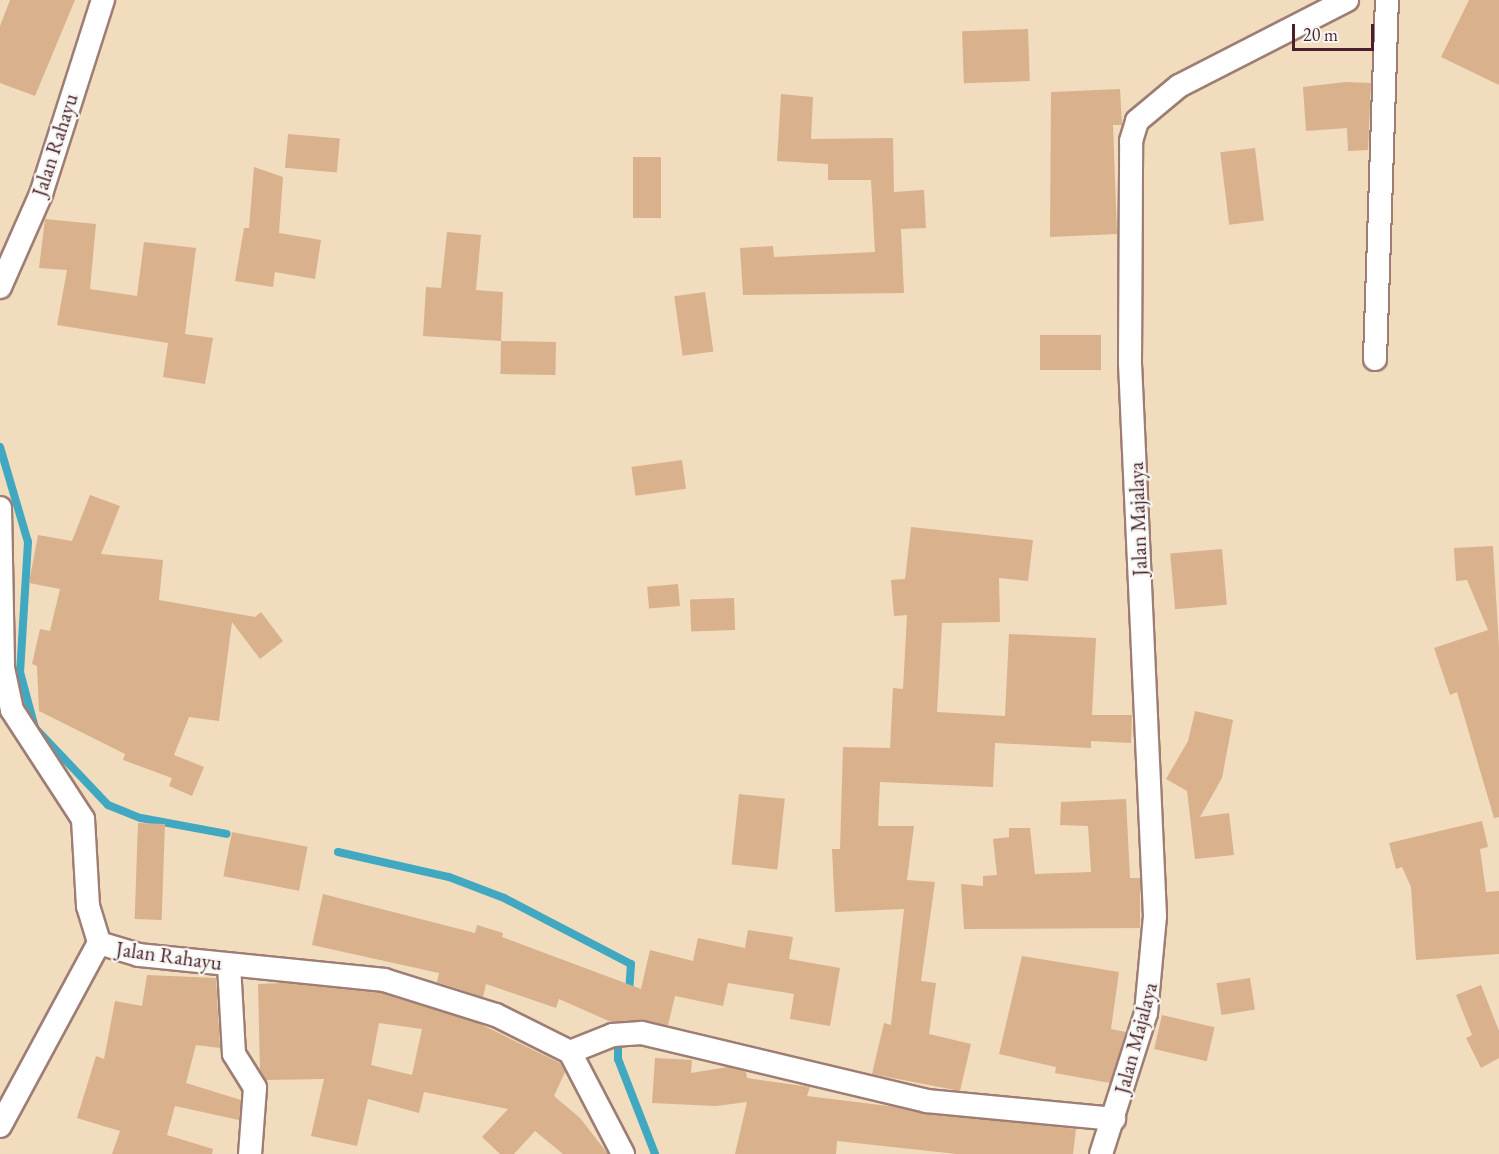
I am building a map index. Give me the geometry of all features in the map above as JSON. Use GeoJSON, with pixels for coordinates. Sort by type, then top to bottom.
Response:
{"type":"FeatureCollection","features":[{"type":"Feature","properties":{"kind":"street","name":"Jalan Rahayu"},"geometry":{"type":"LineString","coordinates":[[0,287],[41,194],[103,0]]}},
{"type":"Feature","properties":{"kind":"street","name":"Jalan Majalaya"},"geometry":{"type":"LineString","coordinates":[[1101,1154],[1146,1013],[1155,916],[1130,363],[1131,141],[1137,121],[1179,86],[1347,0]]}},
{"type":"Feature","properties":{"kind":"street"},"geometry":{"type":"LineString","coordinates":[[1375,359],[1387,0]]}},
{"type":"Feature","properties":{"kind":"street","name":"Jalan Rahayu"},"geometry":{"type":"LineString","coordinates":[[0,508],[3,668],[12,710],[83,819],[88,906],[99,943],[139,955],[349,975],[423,990],[496,1015],[570,1052]]}},
{"type":"Feature","properties":{"kind":"street"},"geometry":{"type":"LineString","coordinates":[[0,1126],[99,943]]}},
{"type":"Feature","properties":{"kind":"street"},"geometry":{"type":"LineString","coordinates":[[229,965],[234,1054],[255,1088],[250,1154]]}},
{"type":"Feature","properties":{"kind":"street"},"geometry":{"type":"LineString","coordinates":[[623,1154],[570,1052],[620,1034],[927,1101],[1114,1119]]}},
{"type":"Feature","properties":{"kind":"building"},"geometry":{"type":"Polygon","coordinates":[[[10,0],[75,0],[35,96],[0,83],[0,26],[10,0]]]}},
{"type":"Feature","properties":{"kind":"building"},"geometry":{"type":"Polygon","coordinates":[[[1469,0],[1499,0],[1499,85],[1441,57],[1469,0]]]}},
{"type":"Feature","properties":{"kind":"building"},"geometry":{"type":"Polygon","coordinates":[[[1028,29],[1030,81],[964,83],[962,31],[1028,29]]]}},
{"type":"Feature","properties":{"kind":"building"},"geometry":{"type":"Polygon","coordinates":[[[1345,82],[1371,83],[1368,150],[1348,151],[1347,128],[1306,131],[1303,87],[1345,82]]]}},
{"type":"Feature","properties":{"kind":"building"},"geometry":{"type":"Polygon","coordinates":[[[1120,89],[1122,125],[1113,125],[1117,234],[1050,237],[1051,92],[1120,89]]]}},
{"type":"Feature","properties":{"kind":"building"},"geometry":{"type":"Polygon","coordinates":[[[781,94],[813,97],[811,139],[893,138],[894,192],[924,190],[926,228],[901,229],[904,293],[743,295],[740,248],[773,246],[774,257],[875,252],[871,180],[828,180],[828,164],[777,161],[781,94]]]}},
{"type":"Feature","properties":{"kind":"building"},"geometry":{"type":"Polygon","coordinates":[[[288,134],[340,139],[337,172],[285,168],[288,134]]]}},
{"type":"Feature","properties":{"kind":"building"},"geometry":{"type":"Polygon","coordinates":[[[1255,148],[1264,220],[1229,225],[1220,152],[1255,148]]]}},
{"type":"Feature","properties":{"kind":"building"},"geometry":{"type":"Polygon","coordinates":[[[633,157],[661,157],[661,218],[633,218],[633,157]]]}},
{"type":"Feature","properties":{"kind":"building"},"geometry":{"type":"Polygon","coordinates":[[[254,167],[283,177],[279,233],[321,240],[315,279],[275,272],[273,287],[235,281],[244,228],[249,228],[254,167]]]}},
{"type":"Feature","properties":{"kind":"building"},"geometry":{"type":"Polygon","coordinates":[[[45,219],[96,224],[90,289],[137,296],[144,242],[196,248],[185,334],[213,338],[205,384],[163,377],[168,343],[57,325],[67,270],[39,268],[45,219]]]}},
{"type":"Feature","properties":{"kind":"building"},"geometry":{"type":"Polygon","coordinates":[[[447,232],[481,235],[476,290],[503,292],[501,341],[423,336],[426,287],[441,288],[447,232]]]}},
{"type":"Feature","properties":{"kind":"building"},"geometry":{"type":"Polygon","coordinates":[[[705,292],[713,351],[683,356],[674,296],[705,292]]]}},
{"type":"Feature","properties":{"kind":"building"},"geometry":{"type":"Polygon","coordinates":[[[1040,335],[1101,335],[1101,370],[1040,370],[1040,335]]]}},
{"type":"Feature","properties":{"kind":"building"},"geometry":{"type":"Polygon","coordinates":[[[501,341],[556,342],[555,375],[500,374],[501,341]]]}},
{"type":"Feature","properties":{"kind":"building"},"geometry":{"type":"Polygon","coordinates":[[[682,460],[686,489],[636,496],[631,467],[682,460]]]}},
{"type":"Feature","properties":{"kind":"building"},"geometry":{"type":"Polygon","coordinates":[[[90,495],[120,506],[101,554],[163,560],[159,600],[255,617],[261,612],[283,641],[260,659],[232,622],[219,721],[189,717],[174,755],[204,767],[192,796],[169,786],[172,778],[123,760],[125,754],[39,711],[37,666],[32,664],[40,629],[50,631],[60,589],[29,583],[38,535],[72,541],[90,495]]]}},
{"type":"Feature","properties":{"kind":"building"},"geometry":{"type":"Polygon","coordinates":[[[911,527],[1033,540],[1028,581],[999,578],[1000,622],[942,623],[937,712],[1005,716],[1009,634],[1096,638],[1092,715],[1132,715],[1131,743],[1091,741],[1091,748],[995,743],[993,787],[880,782],[878,826],[914,826],[907,880],[935,882],[921,981],[936,983],[929,1034],[971,1044],[960,1091],[872,1074],[884,1023],[891,1025],[904,909],[835,912],[832,849],[840,849],[843,747],[890,748],[893,688],[903,689],[907,615],[894,616],[891,580],[905,579],[911,527]]]}},
{"type":"Feature","properties":{"kind":"building"},"geometry":{"type":"Polygon","coordinates":[[[1493,546],[1499,647],[1499,817],[1494,818],[1457,692],[1450,695],[1434,648],[1488,630],[1467,580],[1456,581],[1454,548],[1493,546]]]}},
{"type":"Feature","properties":{"kind":"building"},"geometry":{"type":"Polygon","coordinates":[[[1222,549],[1227,605],[1175,609],[1170,554],[1222,549]]]}},
{"type":"Feature","properties":{"kind":"building"},"geometry":{"type":"Polygon","coordinates":[[[678,584],[680,606],[649,609],[647,587],[678,584]]]}},
{"type":"Feature","properties":{"kind":"building"},"geometry":{"type":"Polygon","coordinates":[[[734,598],[735,630],[691,632],[690,600],[734,598]]]}},
{"type":"Feature","properties":{"kind":"building"},"geometry":{"type":"Polygon","coordinates":[[[1195,711],[1233,720],[1222,778],[1200,817],[1229,813],[1234,855],[1195,859],[1187,791],[1166,779],[1188,741],[1195,711]]]}},
{"type":"Feature","properties":{"kind":"building"},"geometry":{"type":"Polygon","coordinates":[[[739,794],[785,799],[777,869],[732,865],[739,794]]]}},
{"type":"Feature","properties":{"kind":"building"},"geometry":{"type":"Polygon","coordinates":[[[1126,799],[1130,878],[1140,878],[1140,928],[964,929],[961,884],[983,886],[983,876],[997,875],[993,839],[1009,837],[1009,828],[1030,828],[1035,874],[1091,872],[1088,826],[1060,825],[1061,802],[1126,799]]]}},
{"type":"Feature","properties":{"kind":"building"},"geometry":{"type":"Polygon","coordinates":[[[1482,821],[1488,847],[1480,849],[1486,892],[1499,891],[1499,954],[1416,960],[1411,887],[1402,867],[1396,869],[1389,843],[1482,821]]]}},
{"type":"Feature","properties":{"kind":"building"},"geometry":{"type":"Polygon","coordinates":[[[138,823],[165,824],[162,920],[135,919],[138,823]]]}},
{"type":"Feature","properties":{"kind":"building"},"geometry":{"type":"Polygon","coordinates":[[[232,832],[308,847],[299,891],[223,876],[232,832]]]}},
{"type":"Feature","properties":{"kind":"building"},"geometry":{"type":"Polygon","coordinates":[[[323,894],[475,933],[477,925],[503,933],[502,937],[641,989],[650,950],[693,961],[698,938],[745,948],[748,930],[793,937],[789,959],[840,968],[830,1026],[790,1019],[794,994],[728,983],[723,1006],[675,996],[668,1025],[611,1022],[559,999],[556,1008],[486,984],[483,997],[437,982],[439,973],[312,945],[323,894]]]}},
{"type":"Feature","properties":{"kind":"building"},"geometry":{"type":"Polygon","coordinates":[[[1022,956],[1119,972],[1111,1029],[1126,1032],[1110,1083],[1055,1073],[1056,1067],[999,1054],[1022,956]]]}},
{"type":"Feature","properties":{"kind":"building"},"geometry":{"type":"Polygon","coordinates":[[[147,975],[216,978],[220,1048],[196,1045],[186,1083],[241,1100],[239,1120],[175,1106],[167,1135],[213,1149],[212,1154],[112,1154],[120,1131],[77,1118],[96,1056],[104,1059],[115,1001],[142,1006],[147,975]]]}},
{"type":"Feature","properties":{"kind":"building"},"geometry":{"type":"Polygon","coordinates":[[[1250,978],[1255,1010],[1221,1015],[1216,983],[1250,978]]]}},
{"type":"Feature","properties":{"kind":"building"},"geometry":{"type":"Polygon","coordinates":[[[284,983],[381,993],[478,1023],[560,1063],[565,1072],[554,1096],[580,1118],[608,1154],[563,1154],[535,1131],[514,1154],[500,1154],[482,1137],[508,1109],[424,1092],[419,1113],[368,1099],[357,1146],[311,1136],[324,1079],[266,1080],[260,1070],[258,984],[284,983]],[[379,1023],[371,1065],[412,1075],[422,1029],[379,1023]]]}},
{"type":"Feature","properties":{"kind":"building"},"geometry":{"type":"Polygon","coordinates":[[[1481,985],[1499,1031],[1499,1058],[1481,1068],[1466,1038],[1472,1035],[1456,995],[1481,985]]]}},
{"type":"Feature","properties":{"kind":"building"},"geometry":{"type":"Polygon","coordinates":[[[1162,1015],[1215,1027],[1207,1061],[1154,1049],[1162,1015]]]}},
{"type":"Feature","properties":{"kind":"building"},"geometry":{"type":"Polygon","coordinates":[[[655,1058],[692,1060],[691,1073],[728,1067],[746,1072],[747,1078],[810,1087],[807,1096],[1076,1129],[1073,1154],[957,1154],[837,1141],[836,1154],[735,1154],[747,1102],[716,1106],[652,1103],[655,1058]]]}},
{"type":"Feature","properties":{"kind":"waterway"},"geometry":{"type":"LineString","coordinates":[[0,447],[28,542],[20,672],[35,728],[108,805],[141,818],[227,834]]}},
{"type":"Feature","properties":{"kind":"waterway"},"geometry":{"type":"LineString","coordinates":[[338,852],[449,877],[504,898],[631,964],[629,995]]}},
{"type":"Feature","properties":{"kind":"waterway"},"geometry":{"type":"LineString","coordinates":[[618,1036],[618,1059],[655,1154]]}}]}
